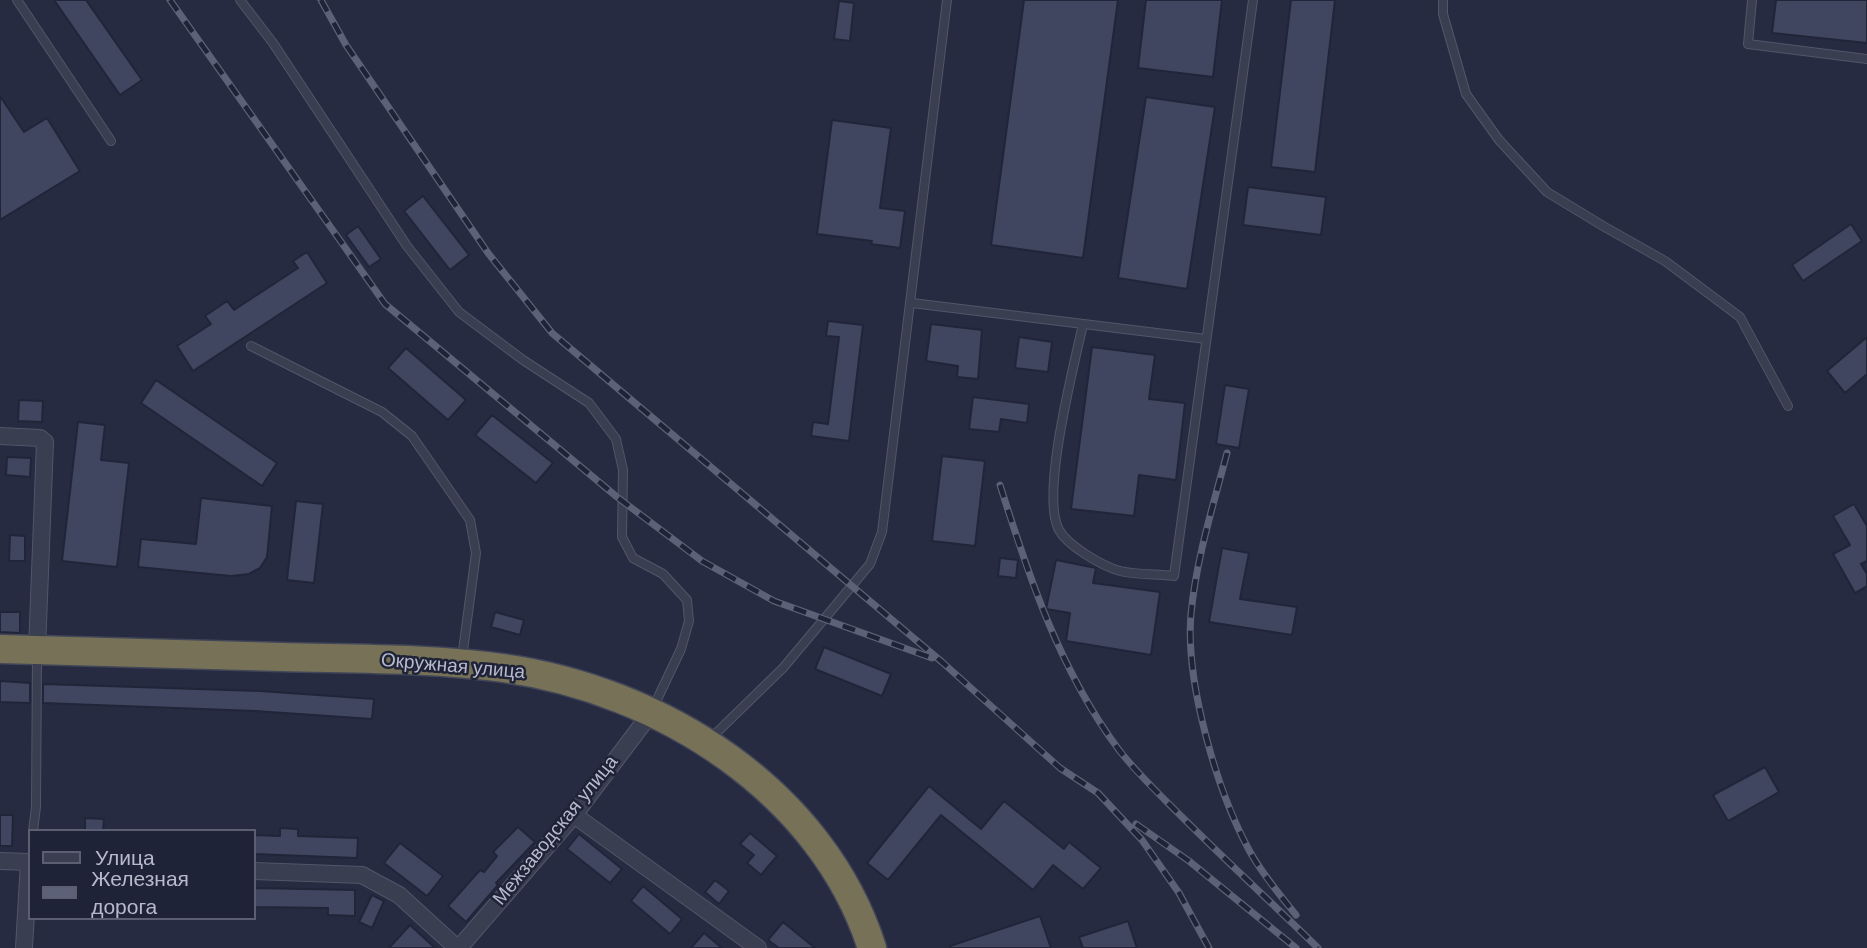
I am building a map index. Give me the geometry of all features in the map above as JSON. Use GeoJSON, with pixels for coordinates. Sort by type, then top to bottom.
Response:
{"type":"FeatureCollection","features":[{"type":"Feature","properties":{"kind":"highway","name":"Окружная улица"},"geometry":{"type":"LineString","coordinates":[[0,649],[409,661],[502,668],[560,679],[606,692],[706,743],[740,766],[780,801],[810,832],[831,862],[862,918],[872,948]]}},
{"type":"Feature","properties":{"kind":"street"},"geometry":{"type":"LineString","coordinates":[[0,436],[40,438],[45,442],[37,650]]}},
{"type":"Feature","properties":{"kind":"street","name":"Межзаводская улица"},"geometry":{"type":"LineString","coordinates":[[458,948],[574,815],[651,713]]}},
{"type":"Feature","properties":{"kind":"street"},"geometry":{"type":"LineString","coordinates":[[574,815],[758,948]]}},
{"type":"Feature","properties":{"kind":"street"},"geometry":{"type":"LineString","coordinates":[[0,861],[28,861]]}},
{"type":"Feature","properties":{"kind":"street"},"geometry":{"type":"LineString","coordinates":[[256,870],[362,875],[399,895],[458,948]]}},
{"type":"Feature","properties":{"kind":"street"},"geometry":{"type":"LineString","coordinates":[[24,948],[28,890]]}},
{"type":"Feature","properties":{"kind":"lane"},"geometry":{"type":"LineString","coordinates":[[17,0],[111,141]]}},
{"type":"Feature","properties":{"kind":"lane"},"geometry":{"type":"LineString","coordinates":[[240,0],[273,43],[407,246],[459,312],[523,360],[589,403],[616,439],[623,470],[622,537],[633,558],[663,574],[687,600],[688,621],[681,649],[651,713]]}},
{"type":"Feature","properties":{"kind":"lane"},"geometry":{"type":"LineString","coordinates":[[706,743],[783,668],[870,564],[882,532],[947,0]]}},
{"type":"Feature","properties":{"kind":"lane"},"geometry":{"type":"LineString","coordinates":[[1083,324],[1057,450],[1052,498],[1059,529],[1079,551],[1119,570],[1174,576],[1253,0]]}},
{"type":"Feature","properties":{"kind":"lane"},"geometry":{"type":"LineString","coordinates":[[1443,0],[1443,14],[1466,93],[1499,140],[1548,192],[1665,261],[1740,317],[1788,406]]}},
{"type":"Feature","properties":{"kind":"lane"},"geometry":{"type":"LineString","coordinates":[[1752,0],[1748,44],[1867,59]]}},
{"type":"Feature","properties":{"kind":"lane"},"geometry":{"type":"LineString","coordinates":[[912,303],[1206,339]]}},
{"type":"Feature","properties":{"kind":"lane"},"geometry":{"type":"LineString","coordinates":[[251,346],[382,412],[412,436],[470,520],[476,553],[461,665]]}},
{"type":"Feature","properties":{"kind":"lane"},"geometry":{"type":"LineString","coordinates":[[33,829],[36,807],[37,650]]}},
{"type":"Feature","properties":{"kind":"building"},"geometry":{"type":"Polygon","coordinates":[[[54,0],[86,0],[142,80],[120,95],[54,0]]]}},
{"type":"Feature","properties":{"kind":"building"},"geometry":{"type":"Polygon","coordinates":[[[1024,0],[1118,0],[1083,258],[991,245],[1024,0]]]}},
{"type":"Feature","properties":{"kind":"building"},"geometry":{"type":"Polygon","coordinates":[[[1146,0],[1222,0],[1213,77],[1138,68],[1146,0]]]}},
{"type":"Feature","properties":{"kind":"building"},"geometry":{"type":"Polygon","coordinates":[[[1291,0],[1335,0],[1315,172],[1271,167],[1291,0]]]}},
{"type":"Feature","properties":{"kind":"building"},"geometry":{"type":"Polygon","coordinates":[[[1776,0],[1867,0],[1867,43],[1772,33],[1776,0]]]}},
{"type":"Feature","properties":{"kind":"building"},"geometry":{"type":"Polygon","coordinates":[[[839,1],[854,3],[850,41],[834,39],[839,1]]]}},
{"type":"Feature","properties":{"kind":"building"},"geometry":{"type":"Polygon","coordinates":[[[0,96],[24,132],[47,118],[80,171],[0,220],[0,96]]]}},
{"type":"Feature","properties":{"kind":"building"},"geometry":{"type":"Polygon","coordinates":[[[1146,97],[1215,107],[1187,289],[1118,278],[1146,97]]]}},
{"type":"Feature","properties":{"kind":"building"},"geometry":{"type":"Polygon","coordinates":[[[832,120],[891,128],[880,208],[905,211],[900,248],[871,244],[872,241],[817,234],[832,120]]]}},
{"type":"Feature","properties":{"kind":"building"},"geometry":{"type":"Polygon","coordinates":[[[1248,187],[1326,197],[1321,235],[1243,225],[1248,187]]]}},
{"type":"Feature","properties":{"kind":"building"},"geometry":{"type":"Polygon","coordinates":[[[423,196],[469,255],[450,270],[404,211],[423,196]]]}},
{"type":"Feature","properties":{"kind":"building"},"geometry":{"type":"Polygon","coordinates":[[[1851,224],[1862,241],[1803,281],[1792,265],[1851,224]]]}},
{"type":"Feature","properties":{"kind":"building"},"geometry":{"type":"Polygon","coordinates":[[[358,226],[381,259],[369,267],[346,235],[358,226]]]}},
{"type":"Feature","properties":{"kind":"building"},"geometry":{"type":"Polygon","coordinates":[[[307,252],[327,283],[193,371],[177,346],[211,324],[205,316],[227,301],[234,310],[298,268],[293,261],[307,252]]]}},
{"type":"Feature","properties":{"kind":"building"},"geometry":{"type":"Polygon","coordinates":[[[828,321],[863,325],[849,441],[811,436],[813,422],[828,424],[839,337],[826,336],[828,321]]]}},
{"type":"Feature","properties":{"kind":"building"},"geometry":{"type":"Polygon","coordinates":[[[931,324],[982,330],[978,379],[957,377],[958,366],[926,361],[931,324]]]}},
{"type":"Feature","properties":{"kind":"building"},"geometry":{"type":"Polygon","coordinates":[[[1019,337],[1052,342],[1048,372],[1015,368],[1019,337]]]}},
{"type":"Feature","properties":{"kind":"building"},"geometry":{"type":"Polygon","coordinates":[[[1867,337],[1867,374],[1845,393],[1827,371],[1867,337]]]}},
{"type":"Feature","properties":{"kind":"building"},"geometry":{"type":"Polygon","coordinates":[[[1092,347],[1155,355],[1149,399],[1185,403],[1176,480],[1139,475],[1134,516],[1071,509],[1092,347]]]}},
{"type":"Feature","properties":{"kind":"building"},"geometry":{"type":"Polygon","coordinates":[[[406,348],[466,400],[448,420],[388,368],[406,348]]]}},
{"type":"Feature","properties":{"kind":"building"},"geometry":{"type":"Polygon","coordinates":[[[156,380],[277,463],[262,486],[141,403],[156,380]]]}},
{"type":"Feature","properties":{"kind":"building"},"geometry":{"type":"Polygon","coordinates":[[[1225,385],[1249,389],[1239,448],[1216,444],[1225,385]]]}},
{"type":"Feature","properties":{"kind":"building"},"geometry":{"type":"Polygon","coordinates":[[[973,397],[1029,404],[1027,423],[1001,419],[999,432],[969,429],[973,397]]]}},
{"type":"Feature","properties":{"kind":"building"},"geometry":{"type":"Polygon","coordinates":[[[19,400],[43,401],[42,422],[18,421],[19,400]]]}},
{"type":"Feature","properties":{"kind":"building"},"geometry":{"type":"Polygon","coordinates":[[[492,415],[553,463],[536,483],[475,435],[492,415]]]}},
{"type":"Feature","properties":{"kind":"building"},"geometry":{"type":"Polygon","coordinates":[[[78,422],[105,425],[101,460],[129,463],[117,567],[62,561],[78,422]]]}},
{"type":"Feature","properties":{"kind":"building"},"geometry":{"type":"Polygon","coordinates":[[[942,456],[985,461],[975,546],[932,541],[942,456]]]}},
{"type":"Feature","properties":{"kind":"building"},"geometry":{"type":"Polygon","coordinates":[[[7,457],[31,458],[30,477],[6,475],[7,457]]]}},
{"type":"Feature","properties":{"kind":"building"},"geometry":{"type":"Polygon","coordinates":[[[201,498],[272,506],[267,557],[260,568],[249,574],[231,576],[138,567],[141,539],[196,544],[201,498]]]}},
{"type":"Feature","properties":{"kind":"building"},"geometry":{"type":"Polygon","coordinates":[[[296,501],[323,504],[314,583],[287,580],[296,501]]]}},
{"type":"Feature","properties":{"kind":"building"},"geometry":{"type":"Polygon","coordinates":[[[1854,504],[1867,526],[1867,561],[1861,564],[1867,574],[1867,586],[1855,593],[1833,554],[1850,545],[1833,516],[1854,504]]]}},
{"type":"Feature","properties":{"kind":"building"},"geometry":{"type":"Polygon","coordinates":[[[10,535],[25,536],[25,561],[9,561],[10,535]]]}},
{"type":"Feature","properties":{"kind":"building"},"geometry":{"type":"Polygon","coordinates":[[[1222,548],[1249,553],[1240,599],[1297,607],[1292,635],[1209,622],[1222,548]]]}},
{"type":"Feature","properties":{"kind":"building"},"geometry":{"type":"Polygon","coordinates":[[[1000,558],[1018,560],[1016,578],[998,576],[1000,558]]]}},
{"type":"Feature","properties":{"kind":"building"},"geometry":{"type":"Polygon","coordinates":[[[1056,560],[1096,568],[1093,583],[1160,592],[1151,655],[1066,641],[1070,613],[1046,609],[1056,560]]]}},
{"type":"Feature","properties":{"kind":"building"},"geometry":{"type":"Polygon","coordinates":[[[0,612],[20,612],[20,633],[0,632],[0,612]]]}},
{"type":"Feature","properties":{"kind":"building"},"geometry":{"type":"Polygon","coordinates":[[[495,612],[524,620],[520,635],[491,627],[495,612]]]}},
{"type":"Feature","properties":{"kind":"building"},"geometry":{"type":"Polygon","coordinates":[[[824,647],[891,674],[882,696],[815,669],[824,647]]]}},
{"type":"Feature","properties":{"kind":"building"},"geometry":{"type":"Polygon","coordinates":[[[0,681],[30,683],[30,703],[0,702],[0,681]]]}},
{"type":"Feature","properties":{"kind":"building"},"geometry":{"type":"Polygon","coordinates":[[[43,684],[260,691],[374,699],[372,719],[255,711],[43,703],[43,684]]]}},
{"type":"Feature","properties":{"kind":"building"},"geometry":{"type":"Polygon","coordinates":[[[1765,767],[1779,792],[1728,821],[1713,795],[1765,767]]]}},
{"type":"Feature","properties":{"kind":"building"},"geometry":{"type":"Polygon","coordinates":[[[929,786],[981,829],[1004,801],[1064,849],[1069,842],[1101,868],[1083,889],[1053,865],[1033,890],[941,815],[888,880],[867,863],[929,786]]]}},
{"type":"Feature","properties":{"kind":"building"},"geometry":{"type":"Polygon","coordinates":[[[0,815],[13,815],[12,846],[0,846],[0,815]]]}},
{"type":"Feature","properties":{"kind":"building"},"geometry":{"type":"Polygon","coordinates":[[[85,818],[104,819],[103,829],[85,829],[85,818]]]}},
{"type":"Feature","properties":{"kind":"building"},"geometry":{"type":"Polygon","coordinates":[[[518,827],[535,842],[496,883],[498,885],[466,922],[448,906],[480,870],[484,872],[497,856],[493,852],[518,827]]]}},
{"type":"Feature","properties":{"kind":"building"},"geometry":{"type":"Polygon","coordinates":[[[280,828],[298,829],[298,836],[358,838],[357,858],[256,854],[256,835],[280,836],[280,828]]]}},
{"type":"Feature","properties":{"kind":"building"},"geometry":{"type":"Polygon","coordinates":[[[750,833],[777,856],[761,875],[747,863],[754,855],[740,844],[750,833]]]}},
{"type":"Feature","properties":{"kind":"building"},"geometry":{"type":"Polygon","coordinates":[[[579,834],[622,869],[610,883],[567,849],[579,834]]]}},
{"type":"Feature","properties":{"kind":"building"},"geometry":{"type":"Polygon","coordinates":[[[400,843],[443,876],[427,896],[384,863],[400,843]]]}},
{"type":"Feature","properties":{"kind":"building"},"geometry":{"type":"Polygon","coordinates":[[[715,880],[729,891],[719,904],[705,892],[715,880]]]}},
{"type":"Feature","properties":{"kind":"building"},"geometry":{"type":"Polygon","coordinates":[[[643,886],[682,919],[670,934],[631,901],[643,886]]]}},
{"type":"Feature","properties":{"kind":"building"},"geometry":{"type":"Polygon","coordinates":[[[256,888],[355,890],[355,916],[328,915],[328,908],[256,907],[256,888]]]}},
{"type":"Feature","properties":{"kind":"building"},"geometry":{"type":"Polygon","coordinates":[[[372,895],[384,901],[372,928],[359,922],[372,895]]]}},
{"type":"Feature","properties":{"kind":"building"},"geometry":{"type":"Polygon","coordinates":[[[1040,916],[1051,948],[950,948],[950,946],[1040,916]]]}},
{"type":"Feature","properties":{"kind":"building"},"geometry":{"type":"Polygon","coordinates":[[[1128,921],[1137,948],[1083,948],[1079,937],[1128,921]]]}},
{"type":"Feature","properties":{"kind":"building"},"geometry":{"type":"Polygon","coordinates":[[[783,922],[815,948],[779,948],[768,940],[783,922]]]}},
{"type":"Feature","properties":{"kind":"building"},"geometry":{"type":"Polygon","coordinates":[[[410,925],[435,948],[389,948],[410,925]]]}},
{"type":"Feature","properties":{"kind":"building"},"geometry":{"type":"Polygon","coordinates":[[[704,933],[722,948],[691,948],[704,933]]]}},
{"type":"Feature","properties":{"kind":"railway"},"geometry":{"type":"LineString","coordinates":[[170,0],[385,304],[617,497],[702,561],[774,601],[932,658]]}},
{"type":"Feature","properties":{"kind":"railway"},"geometry":{"type":"LineString","coordinates":[[321,0],[346,45],[488,253],[552,333],[942,662],[1060,768],[1098,793],[1142,840],[1179,893],[1209,948]]}},
{"type":"Feature","properties":{"kind":"railway"},"geometry":{"type":"LineString","coordinates":[[1227,453],[1193,594],[1190,641],[1193,671],[1198,703],[1215,767],[1237,826],[1271,884],[1296,915]]}},
{"type":"Feature","properties":{"kind":"railway"},"geometry":{"type":"LineString","coordinates":[[1000,485],[1048,622],[1098,720],[1119,750],[1147,782],[1318,948]]}},
{"type":"Feature","properties":{"kind":"railway"},"geometry":{"type":"LineString","coordinates":[[1136,824],[1189,861],[1296,948]]}}]}
